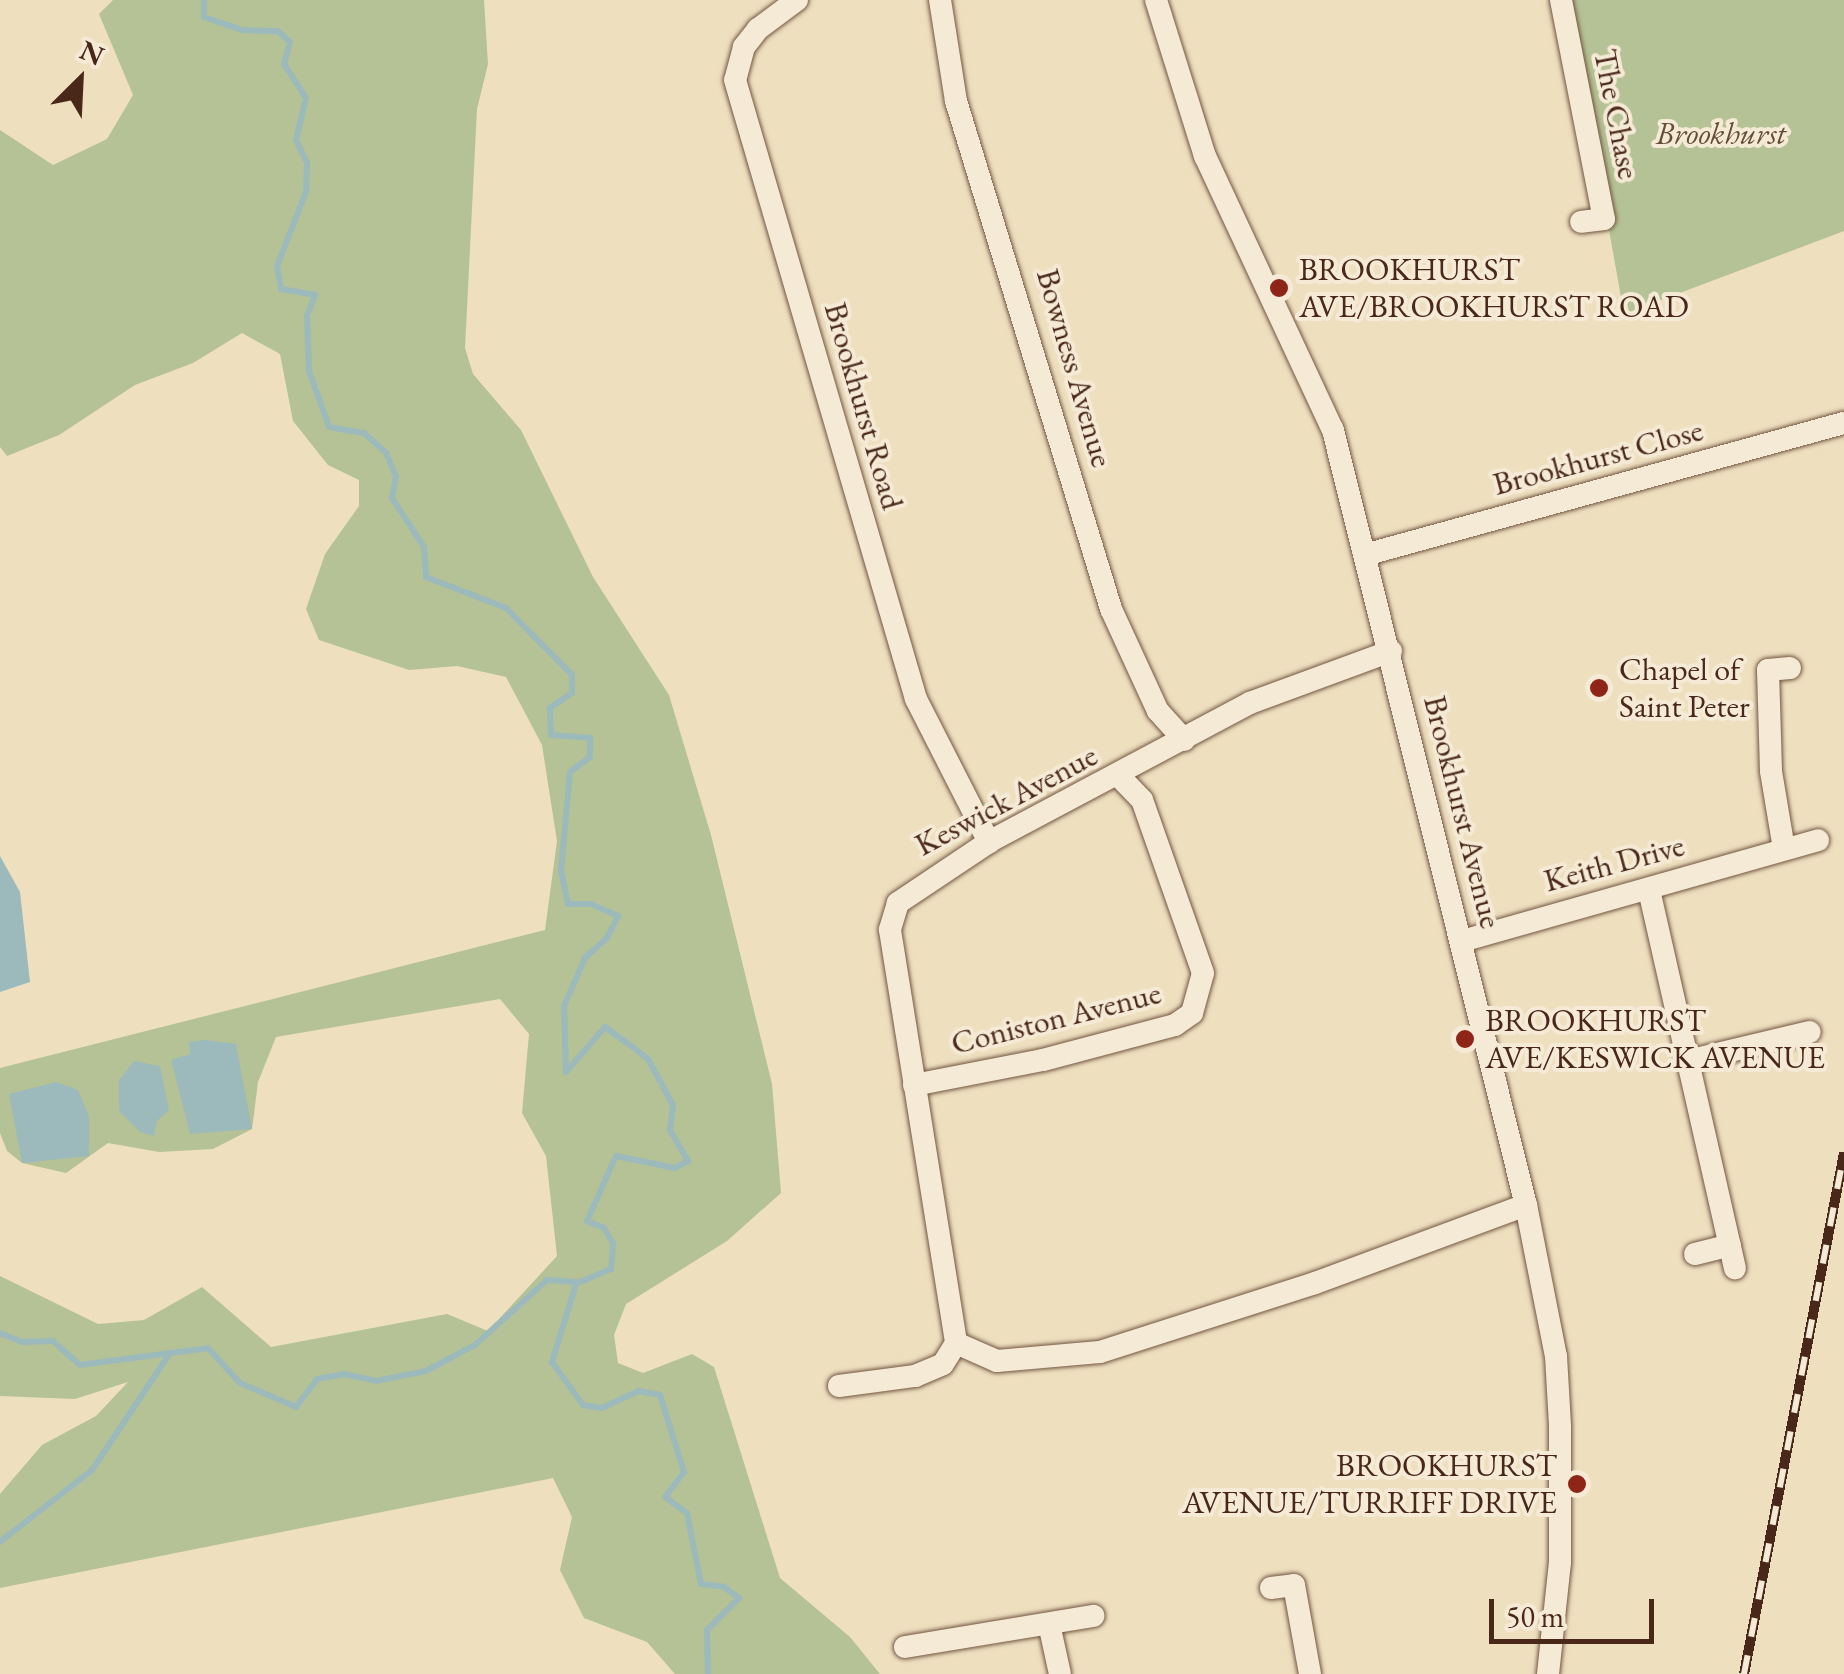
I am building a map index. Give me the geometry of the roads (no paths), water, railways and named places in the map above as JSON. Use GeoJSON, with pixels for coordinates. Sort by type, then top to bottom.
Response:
{"type":"FeatureCollection","features":[{"type":"Feature","properties":{"kind":"street","name":"Brookhurst Road"},"geometry":{"type":"LineString","coordinates":[[798,0],[758,28],[744,47],[735,80],[916,699],[989,842]]}},
{"type":"Feature","properties":{"kind":"street","name":"Bowness Avenue"},"geometry":{"type":"LineString","coordinates":[[940,0],[956,101],[1111,610],[1158,711],[1184,740]]}},
{"type":"Feature","properties":{"kind":"street","name":"Brookhurst Avenue"},"geometry":{"type":"LineString","coordinates":[[1156,0],[1205,156],[1333,430],[1368,554],[1526,1206],[1556,1356],[1559,1408],[1560,1562],[1548,1672]]}},
{"type":"Feature","properties":{"kind":"street","name":"The Chase"},"geometry":{"type":"LineString","coordinates":[[1561,0],[1604,219],[1582,222]]}},
{"type":"Feature","properties":{"kind":"street","name":"Brookhurst Close"},"geometry":{"type":"LineString","coordinates":[[1368,554],[1844,423]]}},
{"type":"Feature","properties":{"kind":"street","name":"Keswick Avenue"},"geometry":{"type":"LineString","coordinates":[[956,1343],[890,930],[898,903],[989,842],[1250,703],[1392,651]]}},
{"type":"Feature","properties":{"kind":"street"},"geometry":{"type":"LineString","coordinates":[[1784,849],[1771,771],[1768,670],[1790,668]]}},
{"type":"Feature","properties":{"kind":"street","name":"Coniston Avenue"},"geometry":{"type":"LineString","coordinates":[[914,1084],[1044,1060],[1175,1026],[1192,1014],[1203,973],[1142,800],[1119,776]]}},
{"type":"Feature","properties":{"kind":"street","name":"Keith Drive"},"geometry":{"type":"LineString","coordinates":[[1462,941],[1600,898],[1649,890],[1818,840]]}},
{"type":"Feature","properties":{"kind":"street"},"geometry":{"type":"LineString","coordinates":[[1649,890],[1735,1268]]}},
{"type":"Feature","properties":{"kind":"street"},"geometry":{"type":"LineString","coordinates":[[1688,1061],[1810,1032]]}},
{"type":"Feature","properties":{"kind":"street"},"geometry":{"type":"LineString","coordinates":[[839,1386],[915,1376],[944,1364],[956,1343],[997,1361],[1100,1352],[1315,1283],[1526,1206]]}},
{"type":"Feature","properties":{"kind":"street"},"geometry":{"type":"LineString","coordinates":[[1694,1254],[1730,1245]]}},
{"type":"Feature","properties":{"kind":"street"},"geometry":{"type":"LineString","coordinates":[[1294,1584],[1310,1674]]}},
{"type":"Feature","properties":{"kind":"street"},"geometry":{"type":"LineString","coordinates":[[906,1647],[1093,1616]]}},
{"type":"Feature","properties":{"kind":"street"},"geometry":{"type":"LineString","coordinates":[[1049,1624],[1060,1674]]}},
{"type":"Feature","properties":{"kind":"street"},"geometry":{"type":"LineString","coordinates":[[1524,1674],[1548,1672]]}},
{"type":"Feature","properties":{"kind":"water"},"geometry":{"type":"Polygon","coordinates":[[[0,856],[20,892],[30,982],[0,992],[0,856]]]}},
{"type":"Feature","properties":{"kind":"water"},"geometry":{"type":"Polygon","coordinates":[[[189,1042],[236,1044],[252,1129],[190,1134],[171,1060],[190,1054],[189,1042]]]}},
{"type":"Feature","properties":{"kind":"water"},"geometry":{"type":"Polygon","coordinates":[[[134,1061],[160,1066],[169,1110],[157,1121],[154,1136],[140,1132],[119,1111],[119,1080],[134,1061]]]}},
{"type":"Feature","properties":{"kind":"water"},"geometry":{"type":"Polygon","coordinates":[[[56,1082],[78,1090],[89,1116],[89,1156],[22,1163],[9,1094],[56,1082]]]}},
{"type":"Feature","properties":{"kind":"waterway"},"geometry":{"type":"LineString","coordinates":[[204,0],[204,17],[242,30],[278,31],[290,42],[284,64],[306,98],[296,140],[307,163],[306,192],[277,266],[281,289],[315,295],[307,316],[309,371],[329,427],[364,433],[386,453],[396,477],[392,498],[424,547],[426,577],[506,608],[572,675],[572,693],[550,708],[551,735],[590,738],[590,757],[570,772],[561,871],[568,904],[591,904],[618,916],[607,938],[585,958],[564,1006],[566,1072],[605,1027],[626,1042],[648,1059],[673,1105],[670,1130],[688,1161],[675,1168],[616,1156],[587,1221],[604,1228],[613,1243],[611,1269],[576,1284],[552,1362],[583,1405],[602,1408],[638,1391],[660,1395],[684,1472],[665,1497],[687,1513],[701,1584],[724,1587],[739,1598],[707,1630],[708,1674]]}},
{"type":"Feature","properties":{"kind":"waterway"},"geometry":{"type":"LineString","coordinates":[[170,1353],[208,1348],[240,1383],[296,1407],[317,1379],[344,1374],[376,1381],[426,1371],[475,1345],[547,1280],[576,1282]]}},
{"type":"Feature","properties":{"kind":"waterway"},"geometry":{"type":"LineString","coordinates":[[0,1333],[22,1342],[53,1341],[80,1365],[170,1353],[92,1470],[0,1542]]}},
{"type":"Feature","properties":{"kind":"railway"},"geometry":{"type":"LineString","coordinates":[[1744,1674],[1844,1153]]}},
{"type":"Feature","properties":{"kind":"place","name":"BROOKHURST AVE/BROOKHURST ROAD"},"geometry":{"type":"Point","coordinates":[1279,288]}},
{"type":"Feature","properties":{"kind":"place","name":"Chapel of Saint Peter"},"geometry":{"type":"Point","coordinates":[1599,688]}},
{"type":"Feature","properties":{"kind":"place","name":"BROOKHURST AVE/KESWICK AVENUE"},"geometry":{"type":"Point","coordinates":[1465,1039]}},
{"type":"Feature","properties":{"kind":"place","name":"BROOKHURST AVENUE/TURRIFF DRIVE"},"geometry":{"type":"Point","coordinates":[1577,1484]}},
{"type":"Feature","properties":{"kind":"park label","name":"Brookhurst"},"geometry":{"type":"Point","coordinates":[1721,133]}}]}
